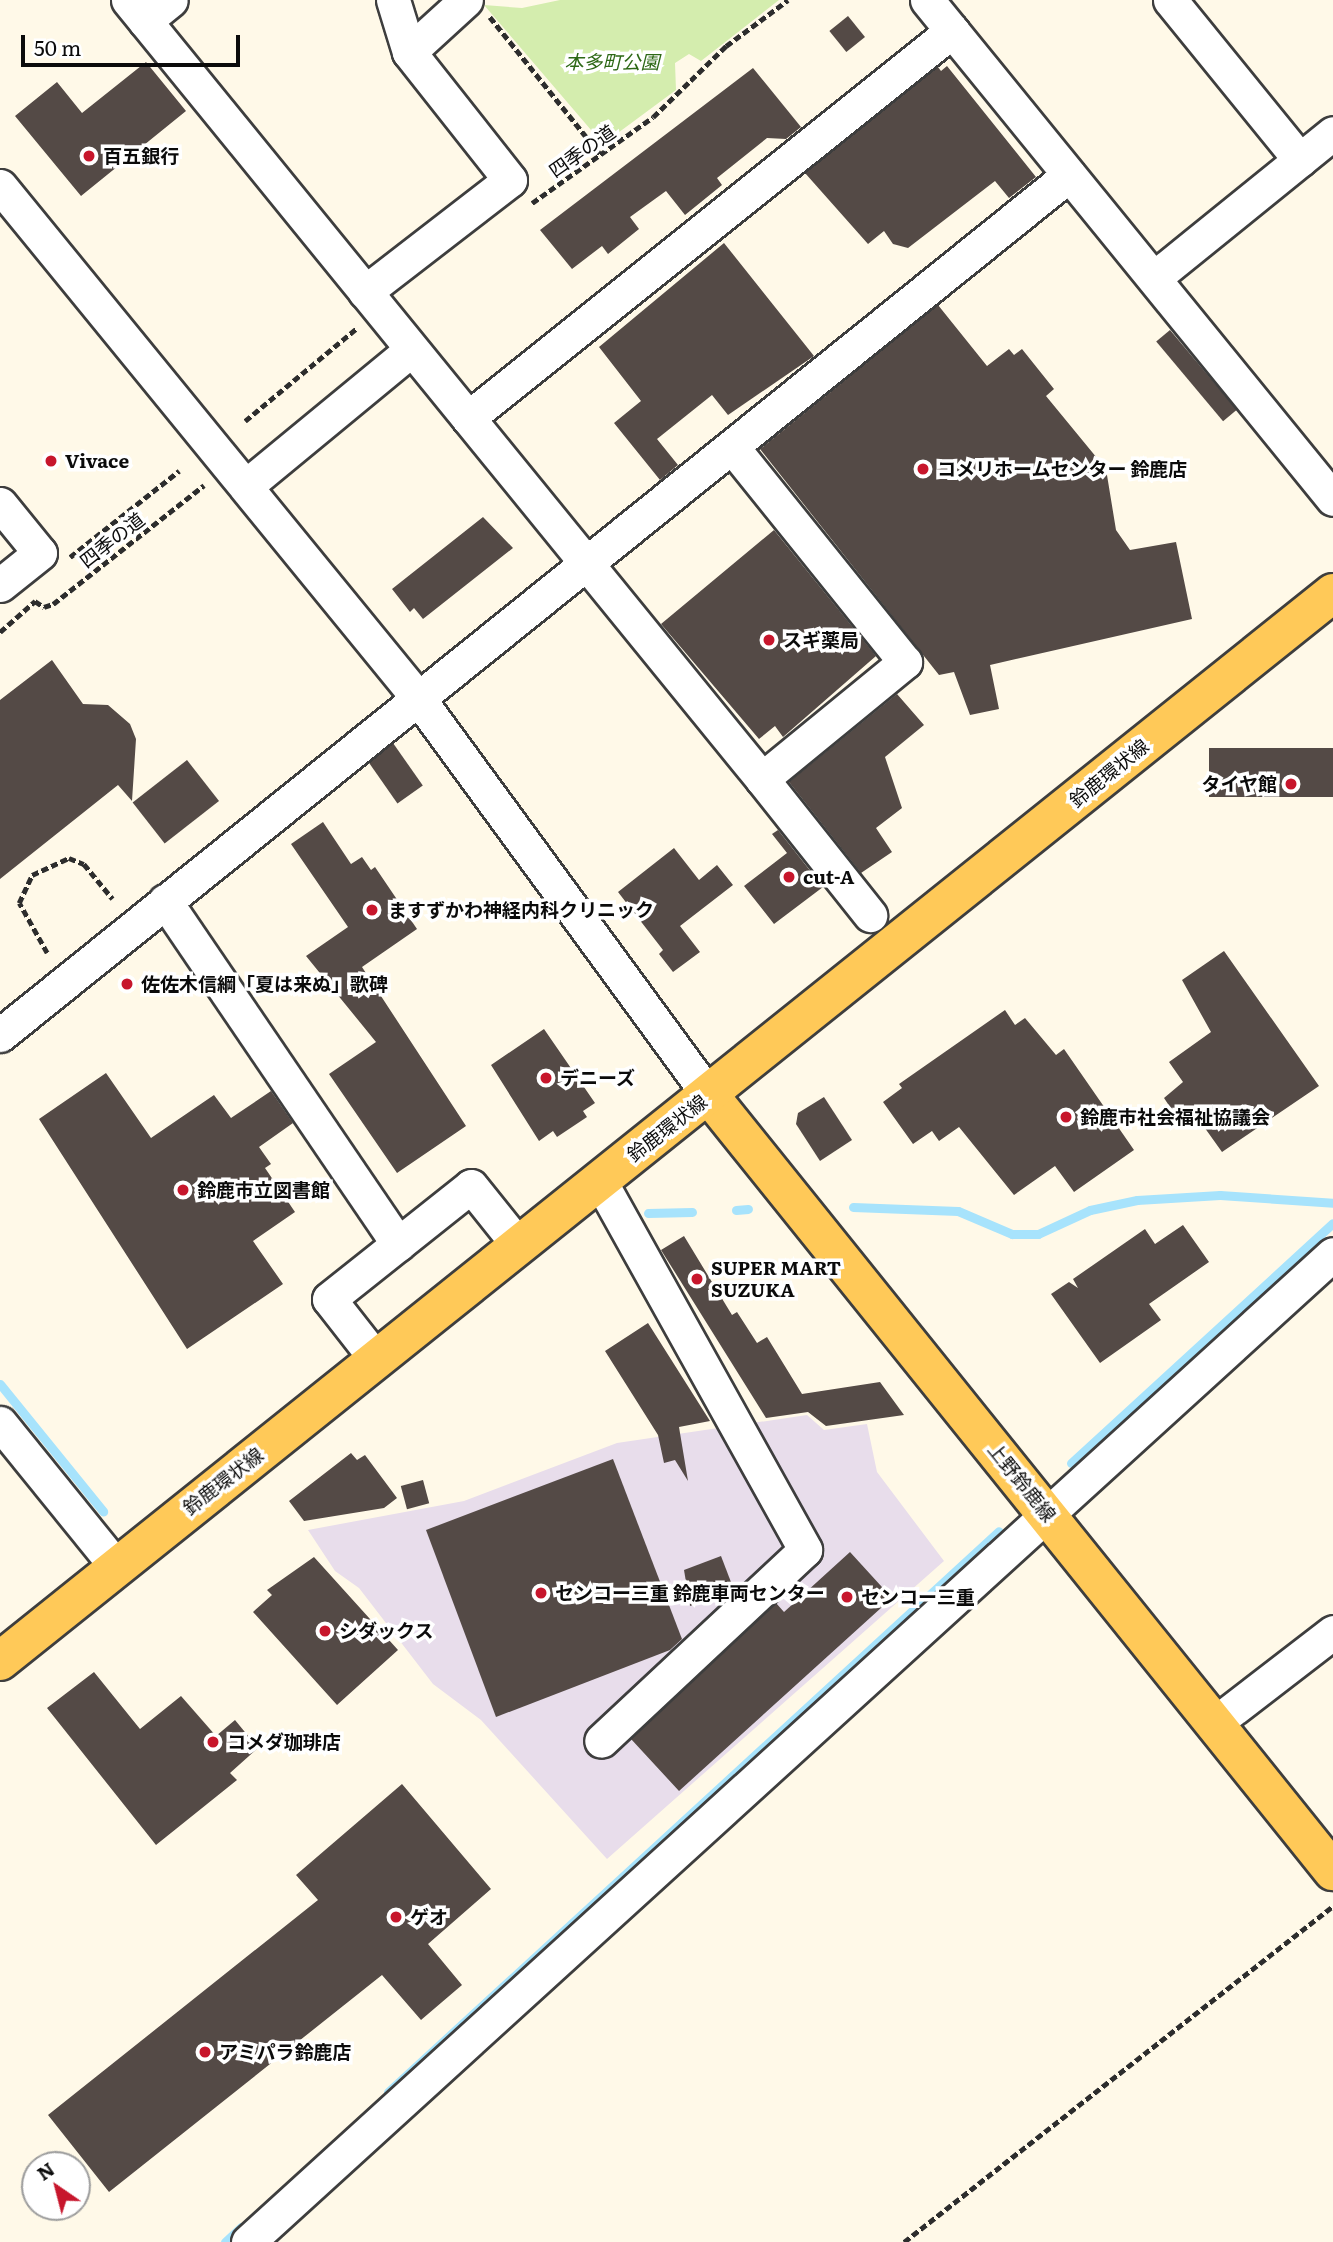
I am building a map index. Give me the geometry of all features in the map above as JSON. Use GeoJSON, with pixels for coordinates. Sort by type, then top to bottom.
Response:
{"type":"FeatureCollection","features":[{"type":"Feature","properties":{"kind":"main road","name":"鈴鹿環状線"},"geometry":{"type":"LineString","coordinates":[[0,1661],[1333,593]]}},
{"type":"Feature","properties":{"kind":"main road","name":"上野鈴鹿線"},"geometry":{"type":"LineString","coordinates":[[709,1095],[1333,1871]]}},
{"type":"Feature","properties":{"kind":"street"},"geometry":{"type":"LineString","coordinates":[[172,0],[136,10],[870,915]]}},
{"type":"Feature","properties":{"kind":"street"},"geometry":{"type":"LineString","coordinates":[[372,301],[510,180],[409,52],[393,0]]}},
{"type":"Feature","properties":{"kind":"street"},"geometry":{"type":"LineString","coordinates":[[927,0],[1333,499]]}},
{"type":"Feature","properties":{"kind":"street"},"geometry":{"type":"LineString","coordinates":[[1170,0],[1300,160]]}},
{"type":"Feature","properties":{"kind":"street"},"geometry":{"type":"LineString","coordinates":[[409,52],[475,5]]}},
{"type":"Feature","properties":{"kind":"street"},"geometry":{"type":"LineString","coordinates":[[468,418],[952,31]]}},
{"type":"Feature","properties":{"kind":"street"},"geometry":{"type":"LineString","coordinates":[[1154,278],[1333,134]]}},
{"type":"Feature","properties":{"kind":"street"},"geometry":{"type":"LineString","coordinates":[[0,1035],[1069,175]]}},
{"type":"Feature","properties":{"kind":"street"},"geometry":{"type":"LineString","coordinates":[[0,186],[418,698],[709,1095]]}},
{"type":"Feature","properties":{"kind":"street"},"geometry":{"type":"LineString","coordinates":[[246,486],[411,350]]}},
{"type":"Feature","properties":{"kind":"street"},"geometry":{"type":"LineString","coordinates":[[732,447],[905,662],[762,779]]}},
{"type":"Feature","properties":{"kind":"street"},"geometry":{"type":"LineString","coordinates":[[0,504],[40,553],[0,585]]}},
{"type":"Feature","properties":{"kind":"street"},"geometry":{"type":"LineString","coordinates":[[166,901],[398,1244]]}},
{"type":"Feature","properties":{"kind":"street"},"geometry":{"type":"LineString","coordinates":[[600,1181],[805,1550],[601,1741]]}},
{"type":"Feature","properties":{"kind":"street"},"geometry":{"type":"LineString","coordinates":[[376,1359],[329,1299],[471,1186],[519,1246]]}},
{"type":"Feature","properties":{"kind":"street"},"geometry":{"type":"LineString","coordinates":[[248,2242],[1333,1254]]}},
{"type":"Feature","properties":{"kind":"street"},"geometry":{"type":"LineString","coordinates":[[0,1423],[116,1566]]}},
{"type":"Feature","properties":{"kind":"street"},"geometry":{"type":"LineString","coordinates":[[1215,1723],[1333,1632]]}},
{"type":"Feature","properties":{"kind":"path","name":"四季の道"},"geometry":{"type":"LineString","coordinates":[[522,211],[653,117],[726,46],[788,0]]}},
{"type":"Feature","properties":{"kind":"path"},"geometry":{"type":"LineString","coordinates":[[475,5],[601,155]]}},
{"type":"Feature","properties":{"kind":"path"},"geometry":{"type":"LineString","coordinates":[[245,421],[372,301]]}},
{"type":"Feature","properties":{"kind":"path","name":"四季の道"},"geometry":{"type":"LineString","coordinates":[[58,566],[179,471]]}},
{"type":"Feature","properties":{"kind":"path","name":"四季の道"},"geometry":{"type":"LineString","coordinates":[[34,601],[44,607],[52,604],[204,485]]}},
{"type":"Feature","properties":{"kind":"path"},"geometry":{"type":"LineString","coordinates":[[0,632],[34,601],[35,593]]}},
{"type":"Feature","properties":{"kind":"path"},"geometry":{"type":"LineString","coordinates":[[47,953],[19,903],[32,875],[69,858],[84,864],[113,899]]}},
{"type":"Feature","properties":{"kind":"path"},"geometry":{"type":"LineString","coordinates":[[904,2242],[1333,1906]]}},
{"type":"Feature","properties":{"kind":"shaded area"},"geometry":{"type":"Polygon","coordinates":[[[807,1415],[824,1430],[867,1424],[877,1472],[944,1561],[607,1859],[481,1720],[433,1684],[359,1588],[335,1571],[308,1530],[464,1501],[617,1443],[807,1415]]]}},
{"type":"Feature","properties":{"kind":"green space","name":"本多町公園"},"geometry":{"type":"Polygon","coordinates":[[[560,0],[779,0],[701,61],[689,54],[675,63],[676,90],[603,144],[484,5],[522,8],[560,0]]]}},
{"type":"Feature","properties":{"kind":"building"},"geometry":{"type":"Polygon","coordinates":[[[848,16],[865,37],[846,52],[829,31],[848,16]]]}},
{"type":"Feature","properties":{"kind":"building","name":"百五銀行"},"geometry":{"type":"Polygon","coordinates":[[[146,62],[186,111],[81,196],[15,116],[57,82],[82,113],[146,62]]]}},
{"type":"Feature","properties":{"kind":"building"},"geometry":{"type":"Polygon","coordinates":[[[947,66],[1036,177],[1009,198],[995,181],[908,248],[893,244],[884,231],[868,244],[805,173],[938,67],[941,71],[947,66]]]}},
{"type":"Feature","properties":{"kind":"building"},"geometry":{"type":"Polygon","coordinates":[[[753,68],[801,127],[786,139],[767,138],[717,178],[722,185],[685,215],[666,191],[630,217],[639,229],[608,254],[602,246],[572,269],[540,230],[753,68]]]}},
{"type":"Feature","properties":{"kind":"building"},"geometry":{"type":"Polygon","coordinates":[[[724,243],[814,356],[728,415],[712,395],[657,439],[678,465],[660,480],[614,423],[641,401],[599,347],[724,243]]]}},
{"type":"Feature","properties":{"kind":"building","name":"コメリホームセンター 鈴鹿店"},"geometry":{"type":"Polygon","coordinates":[[[938,305],[987,366],[1009,349],[1014,355],[1022,349],[1054,389],[1046,396],[1106,469],[1116,530],[1130,550],[1176,542],[1192,619],[990,665],[999,709],[970,715],[954,672],[939,675],[760,449],[938,305]]]}},
{"type":"Feature","properties":{"kind":"building"},"geometry":{"type":"Polygon","coordinates":[[[1170,330],[1237,410],[1223,421],[1156,342],[1170,330]]]}},
{"type":"Feature","properties":{"kind":"building"},"geometry":{"type":"Polygon","coordinates":[[[483,517],[513,548],[423,619],[414,608],[410,612],[392,589],[483,517]]]}},
{"type":"Feature","properties":{"kind":"building","name":"スギ薬局"},"geometry":{"type":"Polygon","coordinates":[[[774,530],[876,656],[783,737],[775,726],[759,739],[661,624],[774,530]]]}},
{"type":"Feature","properties":{"kind":"building"},"geometry":{"type":"Polygon","coordinates":[[[52,660],[83,704],[108,705],[130,724],[136,739],[132,801],[118,785],[0,879],[0,700],[52,660]]]}},
{"type":"Feature","properties":{"kind":"building"},"geometry":{"type":"Polygon","coordinates":[[[897,694],[924,725],[885,757],[902,808],[876,828],[892,852],[861,873],[789,782],[897,694]]]}},
{"type":"Feature","properties":{"kind":"building"},"geometry":{"type":"Polygon","coordinates":[[[393,743],[423,786],[397,803],[368,761],[393,743]]]}},
{"type":"Feature","properties":{"kind":"building"},"geometry":{"type":"Polygon","coordinates":[[[1209,748],[1333,748],[1333,797],[1209,797],[1209,748]]]}},
{"type":"Feature","properties":{"kind":"building"},"geometry":{"type":"Polygon","coordinates":[[[187,760],[219,801],[165,843],[133,802],[187,760]]]}},
{"type":"Feature","properties":{"kind":"building"},"geometry":{"type":"Polygon","coordinates":[[[323,822],[351,864],[362,857],[371,870],[375,867],[417,929],[362,967],[466,1126],[397,1173],[329,1074],[376,1042],[306,956],[348,927],[291,844],[323,822]]]}},
{"type":"Feature","properties":{"kind":"building"},"geometry":{"type":"Polygon","coordinates":[[[778,830],[823,887],[774,924],[744,886],[787,853],[772,834],[778,830]]]}},
{"type":"Feature","properties":{"kind":"building"},"geometry":{"type":"Polygon","coordinates":[[[674,848],[699,880],[717,865],[733,885],[680,926],[700,952],[673,972],[659,954],[663,950],[618,892],[674,848]]]}},
{"type":"Feature","properties":{"kind":"building"},"geometry":{"type":"Polygon","coordinates":[[[1224,951],[1319,1086],[1222,1152],[1192,1110],[1178,1119],[1164,1098],[1183,1082],[1169,1062],[1211,1032],[1182,980],[1224,951]]]}},
{"type":"Feature","properties":{"kind":"building","name":"鈴鹿市社会福祉協議会"},"geometry":{"type":"Polygon","coordinates":[[[1005,1010],[1015,1025],[1025,1018],[1056,1055],[1064,1049],[1134,1150],[1074,1192],[1055,1166],[1014,1195],[959,1127],[939,1141],[932,1131],[913,1144],[883,1102],[902,1088],[899,1084],[1005,1010]]]}},
{"type":"Feature","properties":{"kind":"building"},"geometry":{"type":"Polygon","coordinates":[[[544,1029],[595,1103],[583,1111],[587,1117],[557,1137],[553,1131],[539,1141],[491,1065],[544,1029]]]}},
{"type":"Feature","properties":{"kind":"building","name":"鈴鹿市立図書館"},"geometry":{"type":"Polygon","coordinates":[[[106,1073],[151,1138],[214,1095],[231,1118],[271,1091],[293,1123],[259,1147],[271,1164],[265,1168],[295,1212],[253,1241],[283,1284],[187,1349],[39,1119],[106,1073]]]}},
{"type":"Feature","properties":{"kind":"building"},"geometry":{"type":"Polygon","coordinates":[[[824,1097],[852,1140],[820,1161],[796,1124],[798,1113],[824,1097]]]}},
{"type":"Feature","properties":{"kind":"building"},"geometry":{"type":"Polygon","coordinates":[[[1183,1225],[1209,1262],[1149,1304],[1161,1320],[1100,1363],[1051,1294],[1069,1282],[1078,1288],[1073,1279],[1145,1229],[1155,1244],[1183,1225]]]}},
{"type":"Feature","properties":{"kind":"building"},"geometry":{"type":"Polygon","coordinates":[[[684,1236],[732,1315],[737,1312],[757,1343],[767,1337],[802,1394],[880,1382],[904,1415],[826,1426],[808,1412],[766,1418],[661,1250],[684,1236]]]}},
{"type":"Feature","properties":{"kind":"building"},"geometry":{"type":"Polygon","coordinates":[[[648,1323],[710,1421],[679,1427],[688,1481],[675,1460],[664,1463],[658,1435],[605,1351],[648,1323]]]}},
{"type":"Feature","properties":{"kind":"building"},"geometry":{"type":"Polygon","coordinates":[[[351,1453],[357,1460],[365,1455],[397,1498],[384,1508],[304,1521],[289,1501],[351,1453]]]}},
{"type":"Feature","properties":{"kind":"building","name":"センコー三重 鈴鹿車両センター"},"geometry":{"type":"Polygon","coordinates":[[[613,1459],[682,1639],[670,1650],[496,1717],[426,1530],[613,1459]]]}},
{"type":"Feature","properties":{"kind":"building"},"geometry":{"type":"Polygon","coordinates":[[[423,1480],[429,1503],[407,1509],[401,1486],[423,1480]]]}},
{"type":"Feature","properties":{"kind":"building"},"geometry":{"type":"Polygon","coordinates":[[[850,1552],[892,1598],[679,1791],[631,1739],[776,1603],[784,1612],[850,1552]]]}},
{"type":"Feature","properties":{"kind":"building"},"geometry":{"type":"Polygon","coordinates":[[[721,1556],[734,1590],[690,1606],[684,1570],[721,1556]]]}},
{"type":"Feature","properties":{"kind":"building","name":"シダックス"},"geometry":{"type":"Polygon","coordinates":[[[314,1557],[398,1650],[337,1705],[253,1612],[272,1595],[267,1590],[314,1557]]]}},
{"type":"Feature","properties":{"kind":"building"},"geometry":{"type":"Polygon","coordinates":[[[94,1672],[140,1729],[181,1696],[216,1736],[235,1720],[258,1748],[230,1773],[237,1780],[156,1845],[47,1708],[94,1672]]]}},
{"type":"Feature","properties":{"kind":"building"},"geometry":{"type":"Polygon","coordinates":[[[402,1784],[491,1889],[428,1944],[462,1985],[421,2020],[382,1975],[109,2192],[91,2169],[91,2151],[77,2151],[48,2115],[318,1900],[296,1875],[402,1784]]]}},
{"type":"Feature","properties":{"kind":"waterway"},"geometry":{"type":"LineString","coordinates":[[853,1207],[958,1211],[1012,1234],[1038,1234],[1090,1210],[1137,1200],[1220,1195],[1333,1203]]}},
{"type":"Feature","properties":{"kind":"waterway"},"geometry":{"type":"LineString","coordinates":[[736,1210],[748,1209]]}},
{"type":"Feature","properties":{"kind":"waterway"},"geometry":{"type":"LineString","coordinates":[[648,1213],[692,1212]]}},
{"type":"Feature","properties":{"kind":"waterway"},"geometry":{"type":"LineString","coordinates":[[1071,1463],[1333,1223]]}},
{"type":"Feature","properties":{"kind":"waterway"},"geometry":{"type":"LineString","coordinates":[[0,1384],[103,1511]]}},
{"type":"Feature","properties":{"kind":"waterway"},"geometry":{"type":"LineString","coordinates":[[388,2092],[999,1531]]}},
{"type":"Feature","properties":{"kind":"waterway"},"geometry":{"type":"LineString","coordinates":[[225,2242],[241,2227]]}},
{"type":"Feature","properties":{"kind":"place","name":"百五銀行"},"geometry":{"type":"Point","coordinates":[89,156]}},
{"type":"Feature","properties":{"kind":"place","name":"Vivace"},"geometry":{"type":"Point","coordinates":[51,461]}},
{"type":"Feature","properties":{"kind":"place","name":"コメリホームセンター 鈴鹿店"},"geometry":{"type":"Point","coordinates":[923,469]}},
{"type":"Feature","properties":{"kind":"place","name":"スギ薬局"},"geometry":{"type":"Point","coordinates":[769,640]}},
{"type":"Feature","properties":{"kind":"place","name":"タイヤ館"},"geometry":{"type":"Point","coordinates":[1291,784]}},
{"type":"Feature","properties":{"kind":"place","name":"cut-A"},"geometry":{"type":"Point","coordinates":[789,877]}},
{"type":"Feature","properties":{"kind":"place","name":"ますずかわ神経内科クリニック"},"geometry":{"type":"Point","coordinates":[372,910]}},
{"type":"Feature","properties":{"kind":"place","name":"佐佐木信綱「夏は来ぬ」歌碑"},"geometry":{"type":"Point","coordinates":[127,984]}},
{"type":"Feature","properties":{"kind":"place","name":"デニーズ"},"geometry":{"type":"Point","coordinates":[546,1078]}},
{"type":"Feature","properties":{"kind":"place","name":"鈴鹿市社会福祉協議会"},"geometry":{"type":"Point","coordinates":[1066,1117]}},
{"type":"Feature","properties":{"kind":"place","name":"鈴鹿市立図書館"},"geometry":{"type":"Point","coordinates":[183,1190]}},
{"type":"Feature","properties":{"kind":"place","name":"SUPER MART SUZUKA"},"geometry":{"type":"Point","coordinates":[697,1279]}},
{"type":"Feature","properties":{"kind":"place","name":"センコー三重 鈴鹿車両センター"},"geometry":{"type":"Point","coordinates":[541,1593]}},
{"type":"Feature","properties":{"kind":"place","name":"センコー三重"},"geometry":{"type":"Point","coordinates":[847,1597]}},
{"type":"Feature","properties":{"kind":"place","name":"シダックス"},"geometry":{"type":"Point","coordinates":[325,1631]}},
{"type":"Feature","properties":{"kind":"place","name":"コメダ珈琲店"},"geometry":{"type":"Point","coordinates":[213,1742]}},
{"type":"Feature","properties":{"kind":"place","name":"ゲオ"},"geometry":{"type":"Point","coordinates":[396,1917]}},
{"type":"Feature","properties":{"kind":"place","name":"アミパラ鈴鹿店"},"geometry":{"type":"Point","coordinates":[205,2052]}}]}
